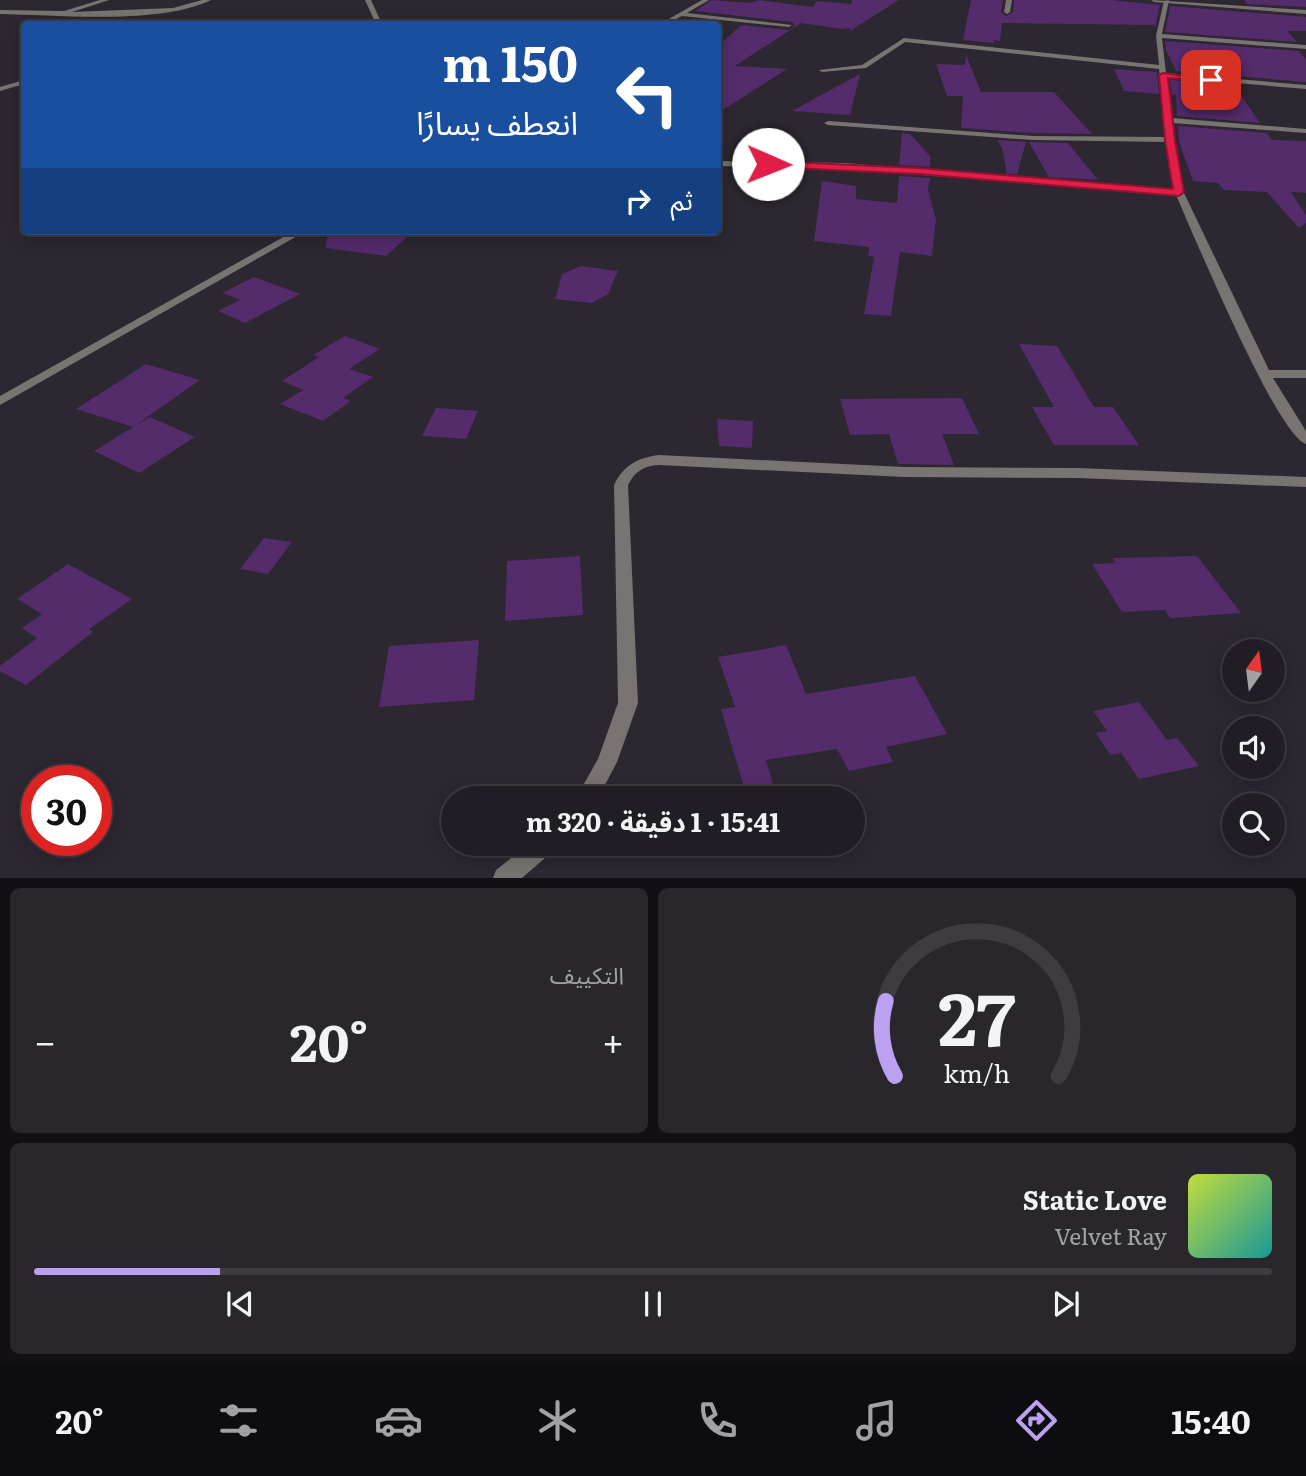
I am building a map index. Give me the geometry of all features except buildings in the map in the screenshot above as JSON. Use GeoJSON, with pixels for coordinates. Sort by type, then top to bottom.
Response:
{"type":"FeatureCollection","features":[{"type":"Feature","properties":{"kind":"street"},"geometry":{"type":"LineString","coordinates":[[63,13],[106,0]]}},
{"type":"Feature","properties":{"kind":"street"},"geometry":{"type":"LineString","coordinates":[[0,12],[83,15],[173,10],[208,0]]}},
{"type":"Feature","properties":{"kind":"street"},"geometry":{"type":"LineString","coordinates":[[368,0],[378,21]]}},
{"type":"Feature","properties":{"kind":"street"},"geometry":{"type":"LineString","coordinates":[[669,21],[706,0]]}},
{"type":"Feature","properties":{"kind":"street"},"geometry":{"type":"LineString","coordinates":[[1007,12],[1009,0]]}},
{"type":"Feature","properties":{"kind":"street"},"geometry":{"type":"LineString","coordinates":[[1154,0],[1306,12]]}},
{"type":"Feature","properties":{"kind":"street"},"geometry":{"type":"LineString","coordinates":[[1167,1],[1159,36],[1170,140],[1179,192],[1265,374],[1306,440]]}},
{"type":"Feature","properties":{"kind":"street"},"geometry":{"type":"LineString","coordinates":[[682,14],[789,25]]}},
{"type":"Feature","properties":{"kind":"street"},"geometry":{"type":"LineString","coordinates":[[1159,36],[1306,47]]}},
{"type":"Feature","properties":{"kind":"street"},"geometry":{"type":"LineString","coordinates":[[822,70],[864,66],[904,40],[1306,87]]}},
{"type":"Feature","properties":{"kind":"street"},"geometry":{"type":"LineString","coordinates":[[0,76],[21,81]]}},
{"type":"Feature","properties":{"kind":"street"},"geometry":{"type":"LineString","coordinates":[[0,89],[21,83]]}},
{"type":"Feature","properties":{"kind":"street"},"geometry":{"type":"LineString","coordinates":[[1168,120],[1306,131]]}},
{"type":"Feature","properties":{"kind":"street"},"geometry":{"type":"LineString","coordinates":[[828,123],[1033,138],[1170,140]]}},
{"type":"Feature","properties":{"kind":"street"},"geometry":{"type":"LineString","coordinates":[[721,164],[845,166],[1179,192]]}},
{"type":"Feature","properties":{"kind":"street"},"geometry":{"type":"LineString","coordinates":[[0,401],[294,235]]}},
{"type":"Feature","properties":{"kind":"street"},"geometry":{"type":"LineString","coordinates":[[1265,374],[1306,374]]}},
{"type":"Feature","properties":{"kind":"street"},"geometry":{"type":"LineString","coordinates":[[594,786],[607,762],[628,703],[621,485],[626,473],[634,466],[659,460],[904,472],[1078,473],[1306,482]]}},
{"type":"Feature","properties":{"kind":"street"},"geometry":{"type":"LineString","coordinates":[[504,877],[530,856]]}},
{"type":"Feature","properties":{"kind":"route"},"geometry":{"type":"LineString","coordinates":[[768,164],[845,166],[1179,192],[1163,75],[1211,80]]}}]}
